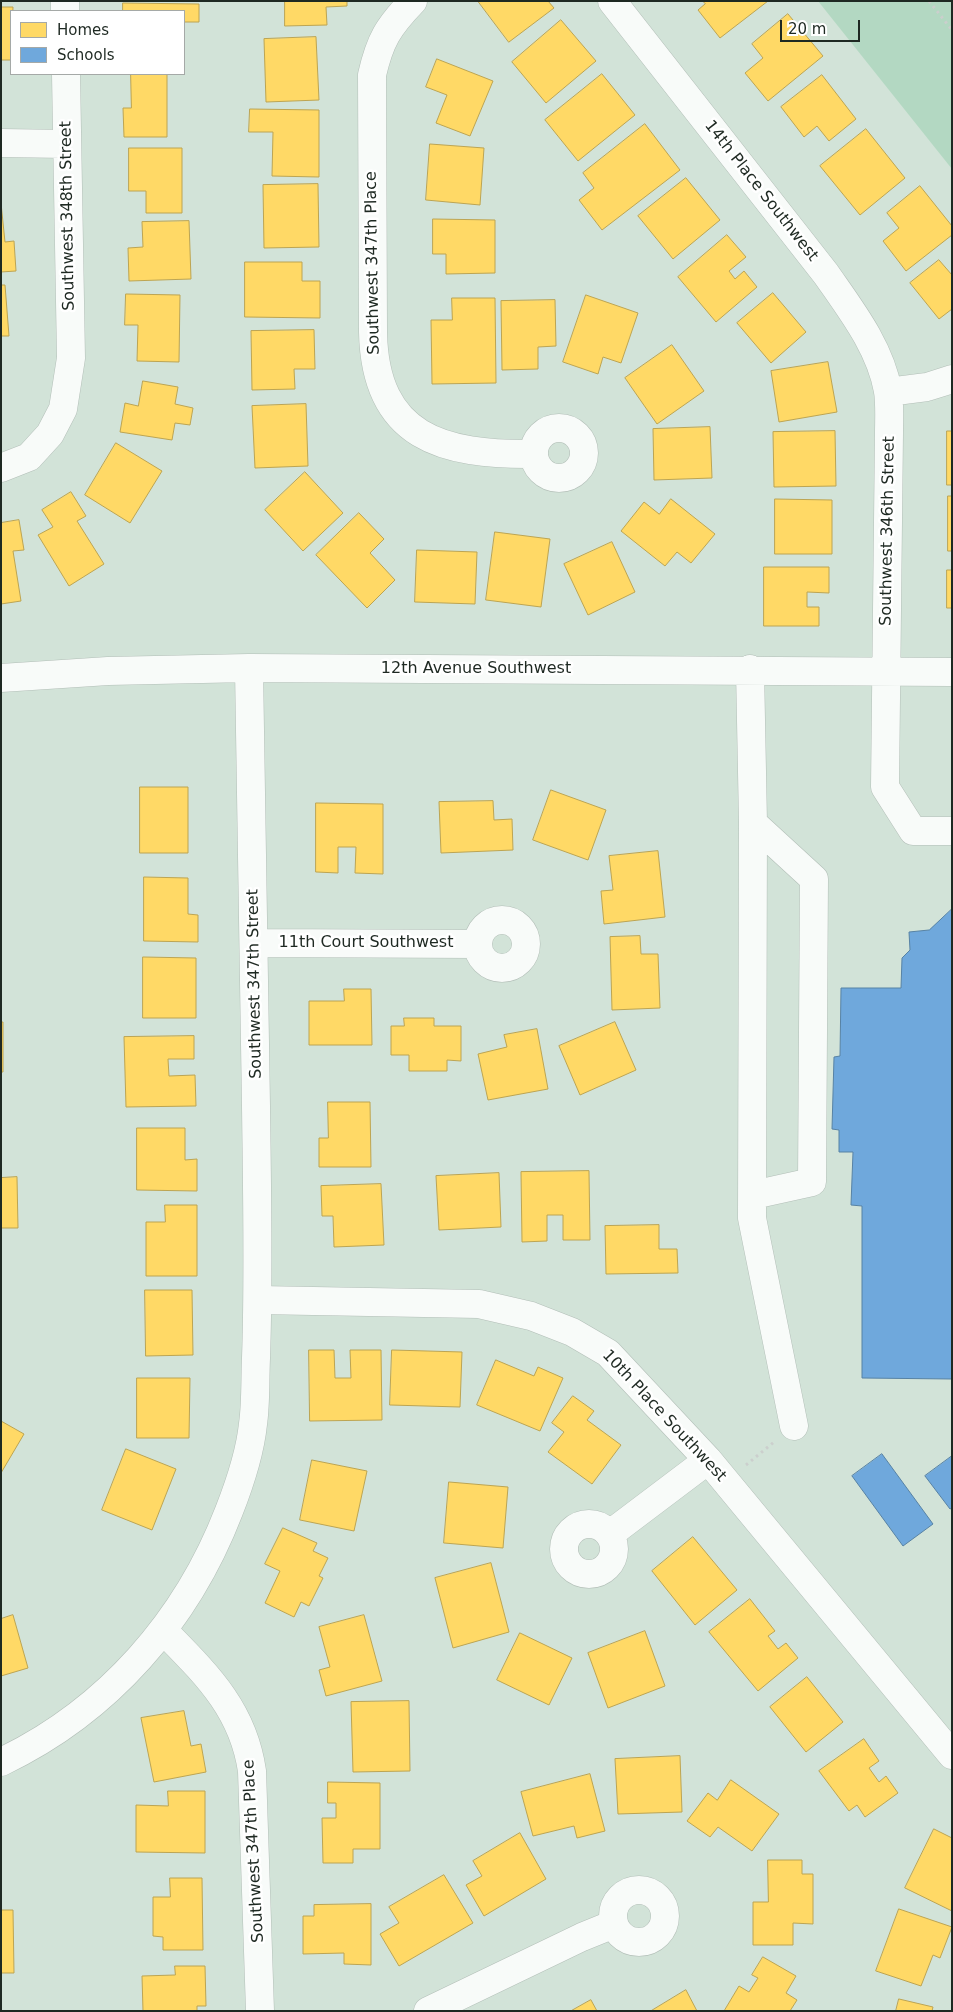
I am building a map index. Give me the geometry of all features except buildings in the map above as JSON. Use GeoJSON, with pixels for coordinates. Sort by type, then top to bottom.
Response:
{"type":"FeatureCollection","features":[{"type":"Feature","properties":{"kind":"street","name":"Southwest 347th Place"},"geometry":{"type":"LineString","coordinates":[[413,1],[392,24],[379,46],[372,75],[373,322],[376,369],[381,388],[391,406],[404,420],[422,434],[441,444],[492,454],[534,454]]}},
{"type":"Feature","properties":{"kind":"street","name":"14th Place Southwest"},"geometry":{"type":"LineString","coordinates":[[612,1],[845,301],[877,355],[888,392]]}},
{"type":"Feature","properties":{"kind":"street","name":"Southwest 348th Street"},"geometry":{"type":"LineString","coordinates":[[1,468],[29,456],[50,434],[63,409],[71,358],[66,75]]}},
{"type":"Feature","properties":{"kind":"street"},"geometry":{"type":"LineString","coordinates":[[1,143],[67,144]]}},
{"type":"Feature","properties":{"kind":"street"},"geometry":{"type":"LineString","coordinates":[[888,392],[927,386],[952,378]]}},
{"type":"Feature","properties":{"kind":"street","name":"Southwest 346th Street"},"geometry":{"type":"LineString","coordinates":[[888,392],[885,787],[913,831],[952,831]]}},
{"type":"Feature","properties":{"kind":"street","name":"12th Avenue Southwest"},"geometry":{"type":"LineString","coordinates":[[1,678],[108,671],[249,668],[750,669],[952,672]]}},
{"type":"Feature","properties":{"kind":"street","name":"Southwest 347th Street"},"geometry":{"type":"LineString","coordinates":[[1,1762],[56,1730],[92,1702],[133,1667],[164,1632],[196,1584],[219,1537],[240,1483],[253,1426],[258,1300],[255,943],[249,668]]}},
{"type":"Feature","properties":{"kind":"street"},"geometry":{"type":"LineString","coordinates":[[750,669],[753,823],[752,1218],[794,1426]]}},
{"type":"Feature","properties":{"kind":"street"},"geometry":{"type":"LineString","coordinates":[[753,823],[814,878],[812,1182],[753,1196]]}},
{"type":"Feature","properties":{"kind":"street","name":"11th Court Southwest"},"geometry":{"type":"LineString","coordinates":[[255,943],[478,944]]}},
{"type":"Feature","properties":{"kind":"street","name":"10th Place Southwest"},"geometry":{"type":"LineString","coordinates":[[258,1300],[479,1304],[531,1316],[572,1332],[608,1352],[726,1481],[952,1755]]}},
{"type":"Feature","properties":{"kind":"street"},"geometry":{"type":"LineString","coordinates":[[610,1534],[708,1460]]}},
{"type":"Feature","properties":{"kind":"street","name":"Southwest 347th Place"},"geometry":{"type":"LineString","coordinates":[[164,1632],[208,1676],[225,1698],[239,1722],[249,1748],[252,1771],[260,2011]]}},
{"type":"Feature","properties":{"kind":"street"},"geometry":{"type":"LineString","coordinates":[[428,2011],[582,1937],[614,1924]]}},
{"type":"Feature","properties":{"kind":"path"},"geometry":{"type":"LineString","coordinates":[[929,1],[952,30]]}},
{"type":"Feature","properties":{"kind":"path"},"geometry":{"type":"LineString","coordinates":[[726,1481],[794,1426]]}},
{"type":"Feature","properties":{"kind":"green space"},"geometry":{"type":"Polygon","coordinates":[[[818,1],[952,1],[952,169],[818,1]]]}}]}
